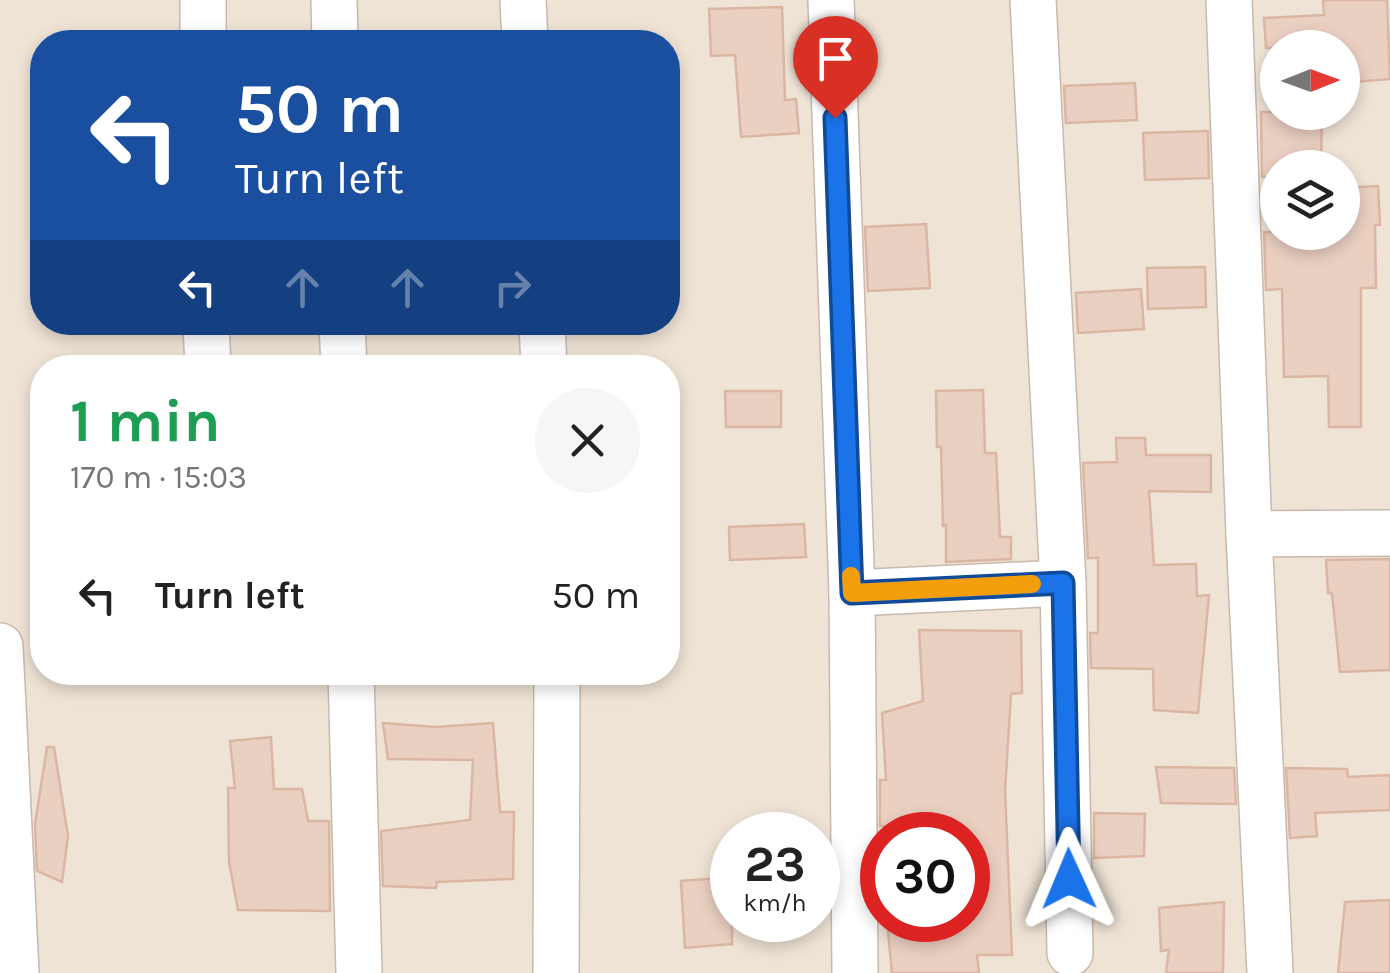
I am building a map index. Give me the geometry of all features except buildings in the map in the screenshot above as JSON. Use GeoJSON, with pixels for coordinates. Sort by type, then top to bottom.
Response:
{"type":"FeatureCollection","features":[{"type":"Feature","properties":{"kind":"street"},"geometry":{"type":"LineString","coordinates":[[203,0],[203,30]]}},
{"type":"Feature","properties":{"kind":"street"},"geometry":{"type":"LineString","coordinates":[[334,0],[335,30]]}},
{"type":"Feature","properties":{"kind":"street"},"geometry":{"type":"LineString","coordinates":[[522,0],[524,30]]}},
{"type":"Feature","properties":{"kind":"street"},"geometry":{"type":"LineString","coordinates":[[831,0],[852,593],[855,973]]}},
{"type":"Feature","properties":{"kind":"street"},"geometry":{"type":"LineString","coordinates":[[1033,0],[1063,583],[1070,953]]}},
{"type":"Feature","properties":{"kind":"street"},"geometry":{"type":"LineString","coordinates":[[1229,0],[1270,973]]}},
{"type":"Feature","properties":{"kind":"street"},"geometry":{"type":"LineString","coordinates":[[1249,534],[1390,533]]}},
{"type":"Feature","properties":{"kind":"street"},"geometry":{"type":"LineString","coordinates":[[852,593],[1063,583]]}},
{"type":"Feature","properties":{"kind":"street"},"geometry":{"type":"LineString","coordinates":[[0,646],[16,973]]}},
{"type":"Feature","properties":{"kind":"street"},"geometry":{"type":"LineString","coordinates":[[352,685],[359,973]]}},
{"type":"Feature","properties":{"kind":"street"},"geometry":{"type":"LineString","coordinates":[[556,685],[556,973]]}},
{"type":"Feature","properties":{"kind":"shaded area"},"geometry":{"type":"Polygon","coordinates":[[[0,0],[1390,0],[1390,973],[0,973],[0,0]]]}},
{"type":"Feature","properties":{"kind":"slow traffic"},"geometry":{"type":"LineString","coordinates":[[851,576],[852,593],[1032,584]]}},
{"type":"Feature","properties":{"kind":"route"},"geometry":{"type":"LineString","coordinates":[[835,118],[852,593],[1063,583],[1069,879]]}}]}
